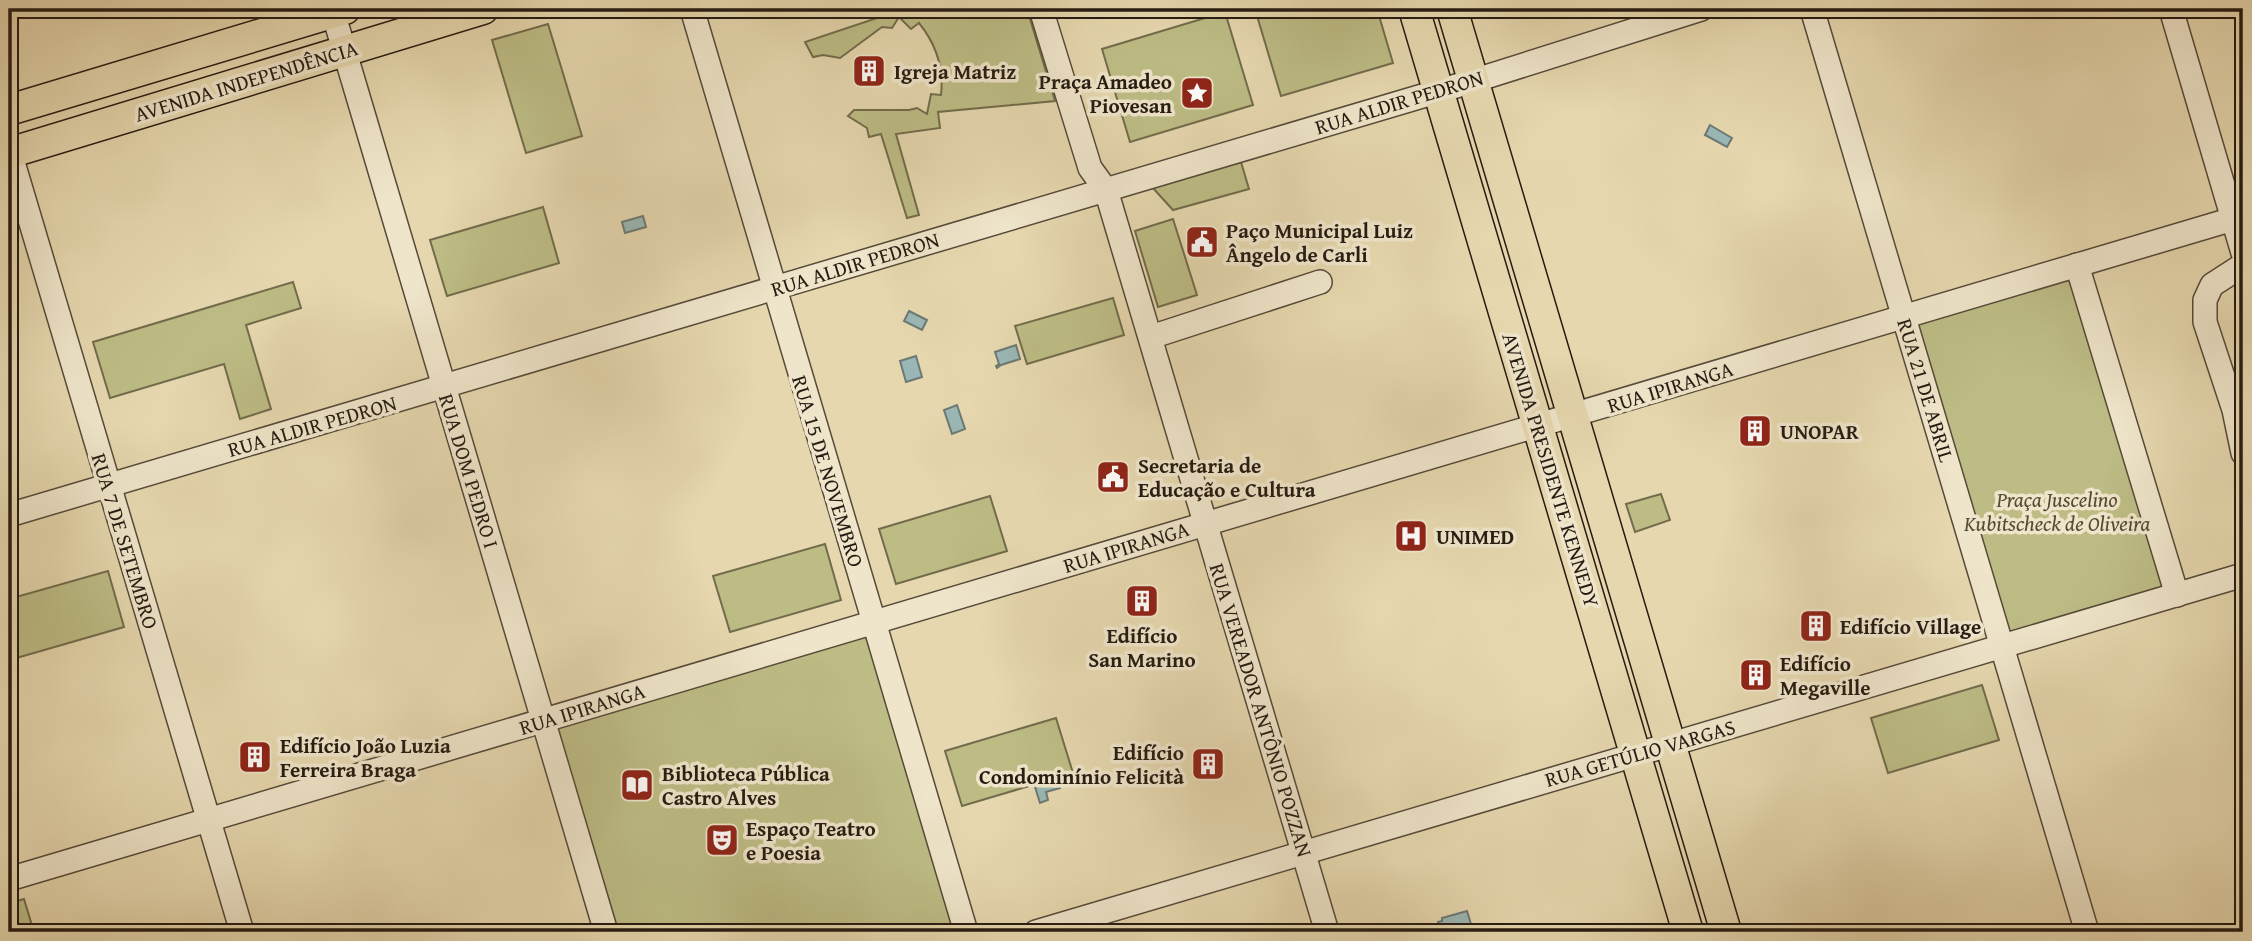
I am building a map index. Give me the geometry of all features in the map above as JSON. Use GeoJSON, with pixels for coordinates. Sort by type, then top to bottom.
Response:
{"type":"FeatureCollection","features":[{"type":"Feature","properties":{"kind":"main road","name":"AVENIDA INDEPENDÊNCIA"},"geometry":{"type":"LineString","coordinates":[[9,152],[483,9]]}},
{"type":"Feature","properties":{"kind":"main road","name":"AVENIDA PRESIDENTE KENNEDY"},"geometry":{"type":"LineString","coordinates":[[1414,9],[1688,932]]}},
{"type":"Feature","properties":{"kind":"main road","name":"AVENIDA PRESIDENTE KENNEDY"},"geometry":{"type":"LineString","coordinates":[[1452,9],[1726,932]]}},
{"type":"Feature","properties":{"kind":"main road","name":"AVENIDA INDEPENDÊNCIA"},"geometry":{"type":"LineString","coordinates":[[9,110],[337,10]]}},
{"type":"Feature","properties":{"kind":"street","name":"RUA 15 DE NOVEMBRO"},"geometry":{"type":"LineString","coordinates":[[692,9],[966,932]]}},
{"type":"Feature","properties":{"kind":"street","name":"RUA VEREADOR ANTÔNIO POZZAN"},"geometry":{"type":"LineString","coordinates":[[1041,9],[1090,168],[1106,190],[1327,932]]}},
{"type":"Feature","properties":{"kind":"street","name":"RUA ALDIR PEDRON"},"geometry":{"type":"LineString","coordinates":[[9,515],[1473,81],[1700,9]]}},
{"type":"Feature","properties":{"kind":"street","name":"RUA 21 DE ABRIL"},"geometry":{"type":"LineString","coordinates":[[1811,9],[2087,932]]}},
{"type":"Feature","properties":{"kind":"street"},"geometry":{"type":"LineString","coordinates":[[2171,9],[2238,217],[2243,253]]}},
{"type":"Feature","properties":{"kind":"street","name":"RUA DOM PEDRO I"},"geometry":{"type":"LineString","coordinates":[[337,10],[345,50],[606,932]]}},
{"type":"Feature","properties":{"kind":"street","name":"RUA 7 DE SETEMBRO"},"geometry":{"type":"LineString","coordinates":[[9,152],[242,932]]}},
{"type":"Feature","properties":{"kind":"street","name":"RUA IPIRANGA"},"geometry":{"type":"LineString","coordinates":[[9,879],[2238,217]]}},
{"type":"Feature","properties":{"kind":"street"},"geometry":{"type":"LineString","coordinates":[[2077,265],[2177,595]]}},
{"type":"Feature","properties":{"kind":"street"},"geometry":{"type":"LineString","coordinates":[[2243,265],[2212,285],[2205,300],[2205,322],[2234,410],[2243,453]]}},
{"type":"Feature","properties":{"kind":"street"},"geometry":{"type":"LineString","coordinates":[[1151,337],[1321,282]]}},
{"type":"Feature","properties":{"kind":"street","name":"RUA GETÚLIO VARGAS"},"geometry":{"type":"LineString","coordinates":[[1036,932],[2243,575]]}},
{"type":"Feature","properties":{"kind":"green space"},"geometry":{"type":"Polygon","coordinates":[[[904,9],[1027,9],[1055,101],[938,112],[940,128],[896,134],[919,215],[907,218],[881,134],[869,137],[867,128],[848,116],[854,110],[917,108],[927,114],[931,94],[941,95],[942,85],[940,66],[930,39],[919,23],[911,29],[899,17],[892,28],[882,27],[840,58],[823,55],[813,57],[805,42],[904,9]]]}},
{"type":"Feature","properties":{"kind":"green space"},"geometry":{"type":"Polygon","coordinates":[[[1255,9],[1377,9],[1393,63],[1281,96],[1255,9]]]}},
{"type":"Feature","properties":{"kind":"green space"},"geometry":{"type":"Polygon","coordinates":[[[1225,12],[1253,105],[1130,142],[1102,49],[1225,12]]]}},
{"type":"Feature","properties":{"kind":"green space"},"geometry":{"type":"Polygon","coordinates":[[[548,24],[582,136],[526,153],[492,40],[548,24]]]}},
{"type":"Feature","properties":{"kind":"green space"},"geometry":{"type":"Polygon","coordinates":[[[1241,162],[1249,189],[1173,210],[1152,187],[1241,162]]]}},
{"type":"Feature","properties":{"kind":"green space"},"geometry":{"type":"Polygon","coordinates":[[[543,207],[559,263],[447,296],[430,240],[543,207]]]}},
{"type":"Feature","properties":{"kind":"green space"},"geometry":{"type":"Polygon","coordinates":[[[1173,219],[1197,295],[1158,307],[1135,231],[1173,219]]]}},
{"type":"Feature","properties":{"kind":"green space","name":"Praça Juscelino Kubitscheck de Oliveira"},"geometry":{"type":"Polygon","coordinates":[[[2077,265],[2177,595],[2002,646],[1904,317],[2077,265]]]}},
{"type":"Feature","properties":{"kind":"green space"},"geometry":{"type":"Polygon","coordinates":[[[293,282],[301,308],[246,325],[271,409],[240,419],[224,364],[110,398],[93,342],[293,282]]]}},
{"type":"Feature","properties":{"kind":"green space"},"geometry":{"type":"Polygon","coordinates":[[[1113,298],[1124,335],[1027,364],[1015,326],[1113,298]]]}},
{"type":"Feature","properties":{"kind":"green space"},"geometry":{"type":"Polygon","coordinates":[[[1661,494],[1670,520],[1635,532],[1626,504],[1661,494]]]}},
{"type":"Feature","properties":{"kind":"green space"},"geometry":{"type":"Polygon","coordinates":[[[990,496],[1007,551],[896,584],[879,529],[990,496]]]}},
{"type":"Feature","properties":{"kind":"green space"},"geometry":{"type":"Polygon","coordinates":[[[825,544],[841,600],[730,632],[713,576],[825,544]]]}},
{"type":"Feature","properties":{"kind":"green space"},"geometry":{"type":"Polygon","coordinates":[[[108,571],[124,627],[13,659],[9,645],[9,599],[108,571]]]}},
{"type":"Feature","properties":{"kind":"green space"},"geometry":{"type":"Polygon","coordinates":[[[873,622],[966,932],[606,932],[543,720],[873,622]]]}},
{"type":"Feature","properties":{"kind":"green space"},"geometry":{"type":"Polygon","coordinates":[[[1982,685],[1999,740],[1888,773],[1871,718],[1982,685]]]}},
{"type":"Feature","properties":{"kind":"green space"},"geometry":{"type":"Polygon","coordinates":[[[1056,718],[1073,773],[962,806],[945,751],[1056,718]]]}},
{"type":"Feature","properties":{"kind":"green space"},"geometry":{"type":"Polygon","coordinates":[[[24,899],[34,932],[9,932],[9,903],[24,899]]]}},
{"type":"Feature","properties":{"kind":"water"},"geometry":{"type":"Polygon","coordinates":[[[1710,125],[1732,138],[1727,147],[1705,135],[1710,125]]]}},
{"type":"Feature","properties":{"kind":"water"},"geometry":{"type":"Polygon","coordinates":[[[643,216],[646,227],[625,233],[622,222],[643,216]]]}},
{"type":"Feature","properties":{"kind":"water"},"geometry":{"type":"Polygon","coordinates":[[[909,311],[927,320],[922,330],[904,321],[909,311]]]}},
{"type":"Feature","properties":{"kind":"water"},"geometry":{"type":"Polygon","coordinates":[[[1016,345],[1020,359],[997,368],[999,364],[995,352],[1016,345]]]}},
{"type":"Feature","properties":{"kind":"water"},"geometry":{"type":"Polygon","coordinates":[[[916,356],[922,377],[906,382],[900,361],[916,356]]]}},
{"type":"Feature","properties":{"kind":"water"},"geometry":{"type":"Polygon","coordinates":[[[957,405],[965,429],[952,434],[944,410],[957,405]]]}},
{"type":"Feature","properties":{"kind":"water"},"geometry":{"type":"Polygon","coordinates":[[[1058,780],[1060,788],[1046,792],[1048,800],[1040,803],[1035,787],[1058,780]]]}},
{"type":"Feature","properties":{"kind":"water"},"geometry":{"type":"Polygon","coordinates":[[[1467,911],[1471,924],[1445,931],[1444,928],[1440,929],[1438,922],[1442,921],[1442,918],[1467,911]]]}},
{"type":"Feature","properties":{"kind":"place","name":"Igreja Matriz"},"geometry":{"type":"Point","coordinates":[869,71]}},
{"type":"Feature","properties":{"kind":"place","name":"Praça Amadeo Piovesan"},"geometry":{"type":"Point","coordinates":[1197,93]}},
{"type":"Feature","properties":{"kind":"place","name":"Paço Municipal Luiz Ângelo de Carli"},"geometry":{"type":"Point","coordinates":[1202,242]}},
{"type":"Feature","properties":{"kind":"place","name":"UNOPAR"},"geometry":{"type":"Point","coordinates":[1755,431]}},
{"type":"Feature","properties":{"kind":"place","name":"Secretaria de Educação e Cultura"},"geometry":{"type":"Point","coordinates":[1113,477]}},
{"type":"Feature","properties":{"kind":"place","name":"UNIMED"},"geometry":{"type":"Point","coordinates":[1411,536]}},
{"type":"Feature","properties":{"kind":"place","name":"Edifício San Marino"},"geometry":{"type":"Point","coordinates":[1142,601]}},
{"type":"Feature","properties":{"kind":"place","name":"Edifício Village"},"geometry":{"type":"Point","coordinates":[1816,626]}},
{"type":"Feature","properties":{"kind":"place","name":"Edifício Megaville"},"geometry":{"type":"Point","coordinates":[1756,675]}},
{"type":"Feature","properties":{"kind":"place","name":"Edifício João Luzia Ferreira Braga"},"geometry":{"type":"Point","coordinates":[255,757]}},
{"type":"Feature","properties":{"kind":"place","name":"Edifício Condominínio Felicità"},"geometry":{"type":"Point","coordinates":[1208,764]}},
{"type":"Feature","properties":{"kind":"place","name":"Biblioteca Pública Castro Alves"},"geometry":{"type":"Point","coordinates":[637,785]}},
{"type":"Feature","properties":{"kind":"place","name":"Espaço Teatro e Poesia"},"geometry":{"type":"Point","coordinates":[722,840]}}]}
